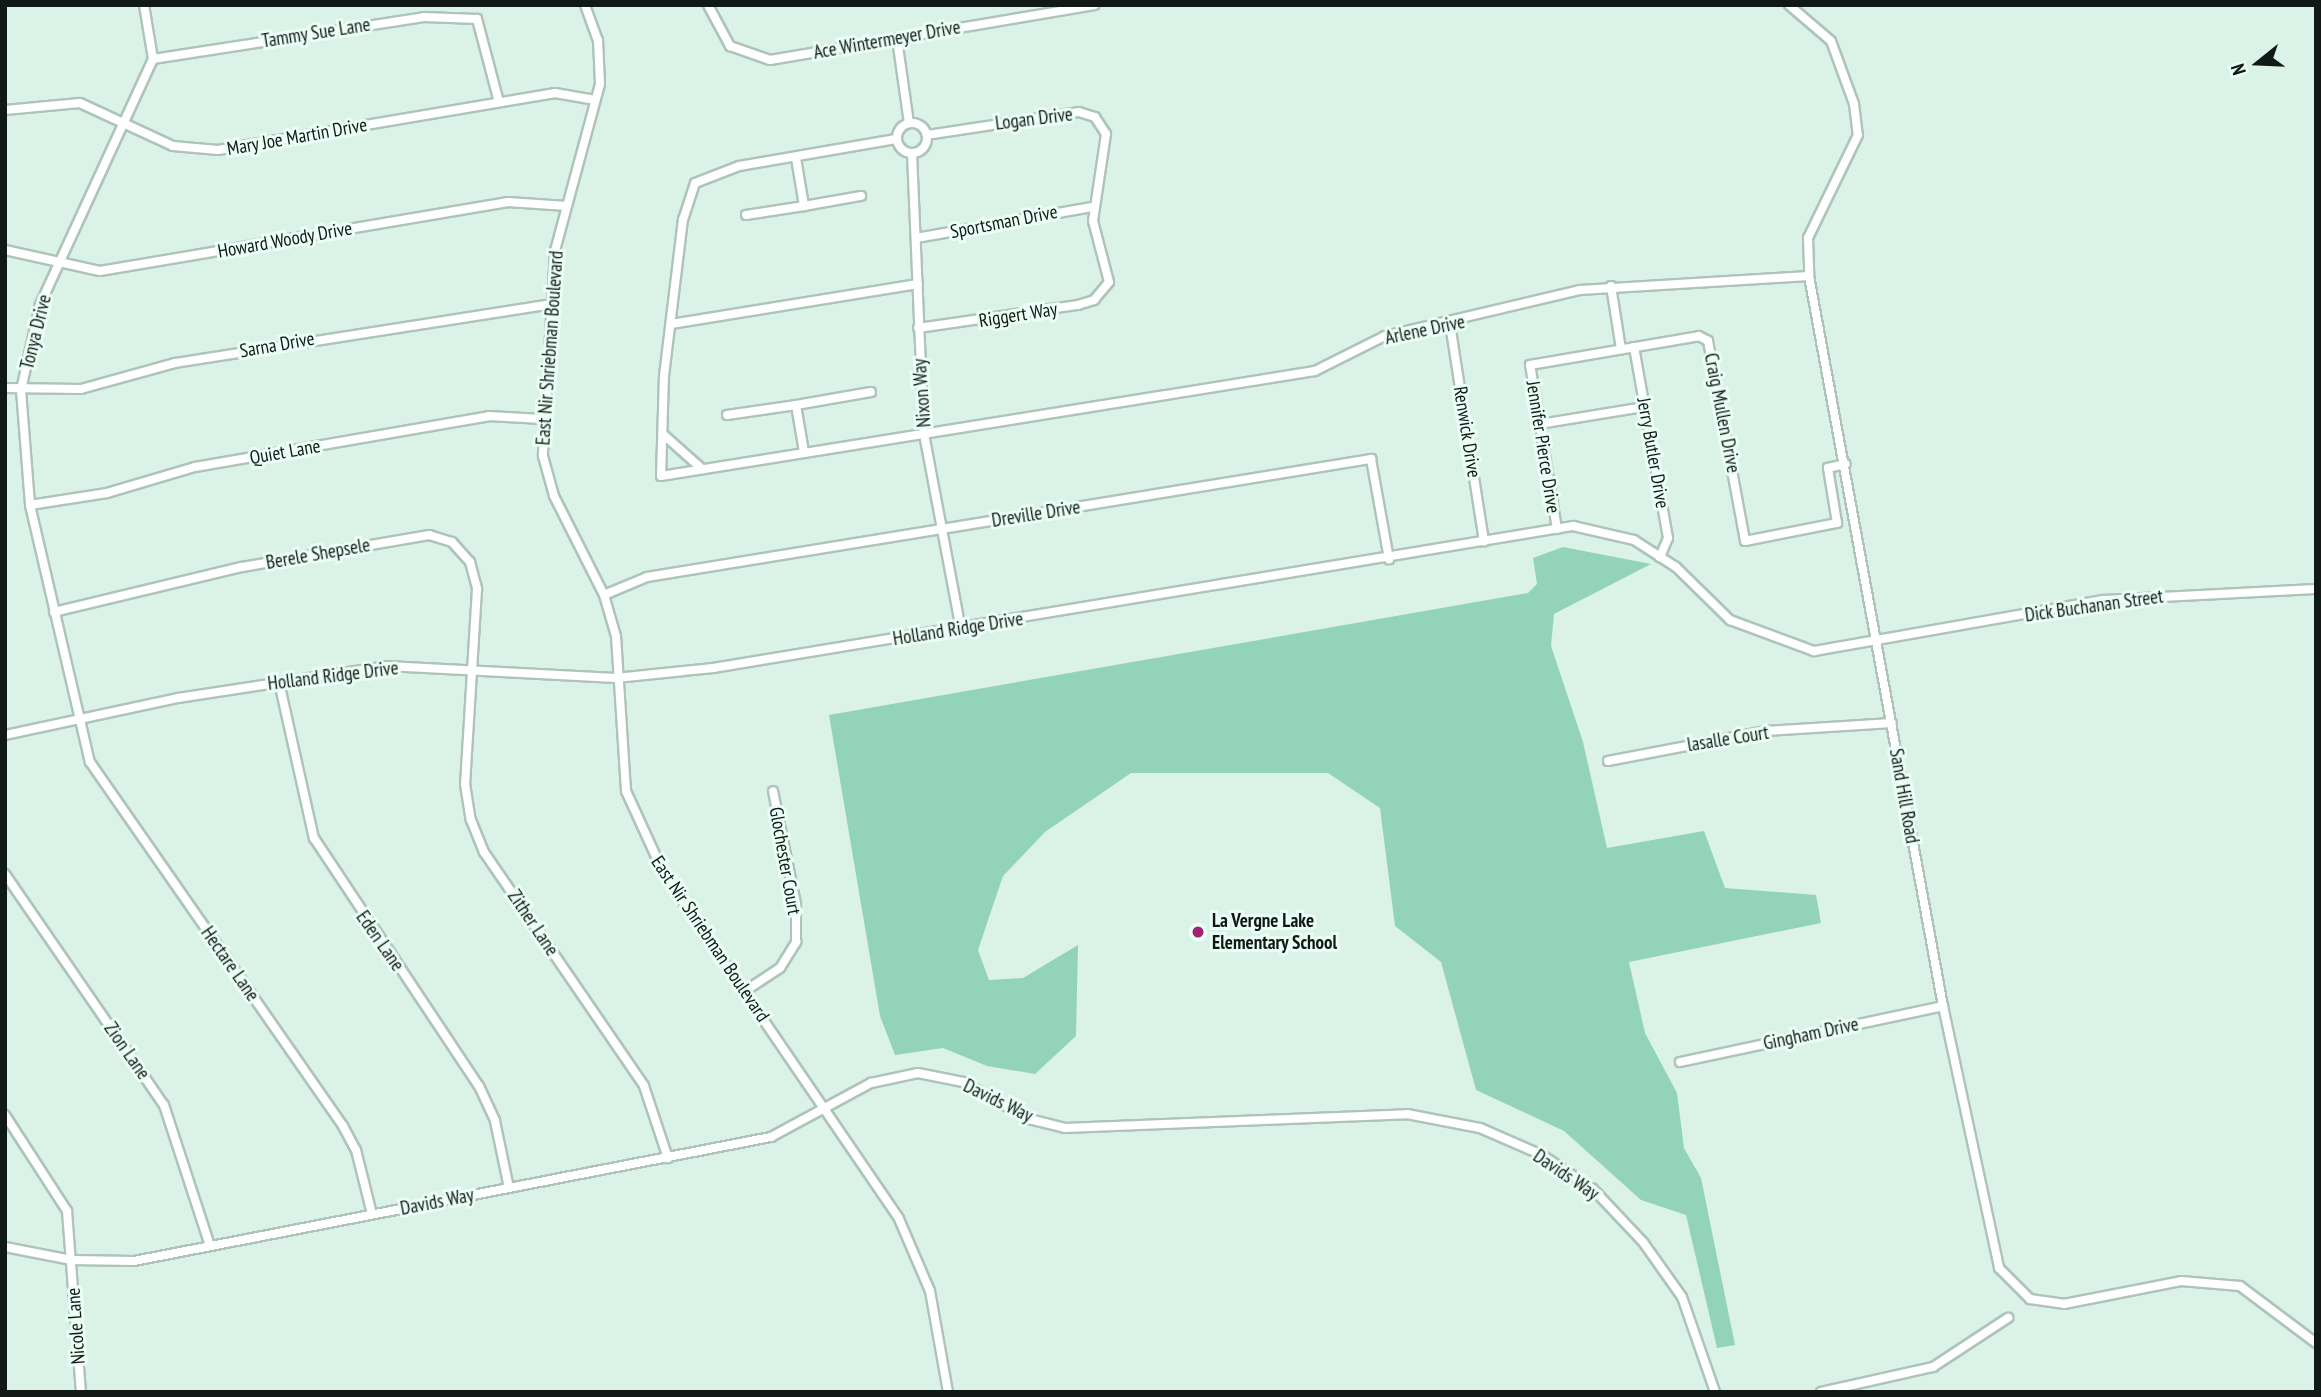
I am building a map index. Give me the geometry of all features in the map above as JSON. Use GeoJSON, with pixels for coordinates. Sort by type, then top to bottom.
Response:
{"type":"FeatureCollection","features":[{"type":"Feature","properties":{"kind":"street"},"geometry":{"type":"LineString","coordinates":[[145,5],[153,59]]}},
{"type":"Feature","properties":{"kind":"street","name":"East Nir Shriebman Boulevard"},"geometry":{"type":"LineString","coordinates":[[585,5],[598,40],[595,100],[567,206],[551,304],[542,419],[554,496],[604,595],[615,636],[621,763],[635,818],[664,874],[824,1107],[919,1258],[948,1392]]}},
{"type":"Feature","properties":{"kind":"street","name":"Ace Wintermeyer Drive"},"geometry":{"type":"LineString","coordinates":[[708,5],[718,33],[749,58],[770,60],[1094,5]]}},
{"type":"Feature","properties":{"kind":"street","name":"Sand Hill Road"},"geometry":{"type":"LineString","coordinates":[[1789,5],[1830,41],[1854,104],[1858,135],[1808,238],[1809,276],[1846,464],[1875,644],[1892,723],[1943,1006],[1979,1191],[1999,1268],[2013,1285],[2030,1299],[2064,1304],[2213,1280],[2261,1297],[2290,1328],[2316,1343]]}},
{"type":"Feature","properties":{"kind":"street","name":"Tammy Sue Lane"},"geometry":{"type":"LineString","coordinates":[[153,59],[424,16],[477,19],[499,102]]}},
{"type":"Feature","properties":{"kind":"street"},"geometry":{"type":"LineString","coordinates":[[700,467],[665,436],[671,324],[683,219],[695,183],[740,166],[896,139],[909,123],[897,39]]}},
{"type":"Feature","properties":{"kind":"street","name":"Tonya Drive"},"geometry":{"type":"LineString","coordinates":[[79,719],[30,505],[22,390],[40,305],[57,262],[153,59]]}},
{"type":"Feature","properties":{"kind":"street","name":"Mary Joe Martin Drive"},"geometry":{"type":"LineString","coordinates":[[5,110],[80,103],[173,146],[218,150],[555,93],[595,100]]}},
{"type":"Feature","properties":{"kind":"street","name":"Logan Drive"},"geometry":{"type":"LineString","coordinates":[[927,135],[1069,113],[1095,117],[1106,134],[1092,207],[1109,282]]}},
{"type":"Feature","properties":{"kind":"street"},"geometry":{"type":"LineString","coordinates":[[896,139],[912,153],[924,148],[927,135],[921,125],[909,123]]}},
{"type":"Feature","properties":{"kind":"street","name":"Nixon Way"},"geometry":{"type":"LineString","coordinates":[[912,153],[924,434],[961,629]]}},
{"type":"Feature","properties":{"kind":"street"},"geometry":{"type":"LineString","coordinates":[[796,158],[804,206]]}},
{"type":"Feature","properties":{"kind":"street"},"geometry":{"type":"LineString","coordinates":[[747,215],[861,196]]}},
{"type":"Feature","properties":{"kind":"street","name":"Howard Woody Drive"},"geometry":{"type":"LineString","coordinates":[[5,250],[100,271],[508,202],[567,206]]}},
{"type":"Feature","properties":{"kind":"street","name":"Sportsman Drive"},"geometry":{"type":"LineString","coordinates":[[916,238],[1092,207]]}},
{"type":"Feature","properties":{"kind":"street","name":"Arlene Drive"},"geometry":{"type":"LineString","coordinates":[[665,436],[661,476],[700,467],[804,453],[1315,371],[1385,336],[1450,324],[1611,286],[1809,276]]}},
{"type":"Feature","properties":{"kind":"street","name":"Riggert Way"},"geometry":{"type":"LineString","coordinates":[[918,328],[1078,305],[1094,300],[1109,282]]}},
{"type":"Feature","properties":{"kind":"street"},"geometry":{"type":"LineString","coordinates":[[671,324],[918,284]]}},
{"type":"Feature","properties":{"kind":"street"},"geometry":{"type":"LineString","coordinates":[[1611,286],[1621,349]]}},
{"type":"Feature","properties":{"kind":"street","name":"Sarna Drive"},"geometry":{"type":"LineString","coordinates":[[5,388],[81,389],[175,363],[551,304]]}},
{"type":"Feature","properties":{"kind":"street","name":"Renwick Drive"},"geometry":{"type":"LineString","coordinates":[[1450,324],[1484,541]]}},
{"type":"Feature","properties":{"kind":"street","name":"Craig Mullen Drive"},"geometry":{"type":"LineString","coordinates":[[1530,365],[1699,336],[1709,341],[1745,541],[1838,523],[1828,468],[1846,464]]}},
{"type":"Feature","properties":{"kind":"street","name":"Jerry Butler Drive"},"geometry":{"type":"LineString","coordinates":[[1634,347],[1668,538],[1660,557]]}},
{"type":"Feature","properties":{"kind":"street","name":"Jennifer Pierce Drive"},"geometry":{"type":"LineString","coordinates":[[1530,365],[1557,529]]}},
{"type":"Feature","properties":{"kind":"street"},"geometry":{"type":"LineString","coordinates":[[727,415],[871,392]]}},
{"type":"Feature","properties":{"kind":"street"},"geometry":{"type":"LineString","coordinates":[[796,405],[804,453]]}},
{"type":"Feature","properties":{"kind":"street"},"geometry":{"type":"LineString","coordinates":[[1540,424],[1644,407]]}},
{"type":"Feature","properties":{"kind":"street","name":"Quiet Lane"},"geometry":{"type":"LineString","coordinates":[[30,505],[107,493],[195,467],[489,416],[542,419]]}},
{"type":"Feature","properties":{"kind":"street","name":"Dreville Drive"},"geometry":{"type":"LineString","coordinates":[[604,595],[647,577],[1371,459],[1389,559]]}},
{"type":"Feature","properties":{"kind":"street","name":"Holland Ridge Drive"},"geometry":{"type":"LineString","coordinates":[[5,735],[279,682],[387,666],[472,667],[616,678],[961,629],[1573,526],[1634,540],[1660,557],[1730,620],[1776,641],[1814,651],[1875,644]]}},
{"type":"Feature","properties":{"kind":"street","name":"Berele Shepsele"},"geometry":{"type":"LineString","coordinates":[[54,612],[242,567],[429,536],[453,542],[470,562],[477,589],[472,667]]}},
{"type":"Feature","properties":{"kind":"street","name":"Dick Buchanan Street"},"geometry":{"type":"LineString","coordinates":[[1875,644],[2104,600],[2316,589]]}},
{"type":"Feature","properties":{"kind":"street","name":"Zither Lane"},"geometry":{"type":"LineString","coordinates":[[472,667],[465,784],[471,820],[484,852],[644,1086],[668,1158]]}},
{"type":"Feature","properties":{"kind":"street","name":"Eden Lane"},"geometry":{"type":"LineString","coordinates":[[279,682],[314,838],[480,1086],[495,1121],[509,1188]]}},
{"type":"Feature","properties":{"kind":"street","name":"Hectare Lane"},"geometry":{"type":"LineString","coordinates":[[79,719],[90,762],[342,1126],[356,1150],[372,1214]]}},
{"type":"Feature","properties":{"kind":"street","name":"lasalle Court"},"geometry":{"type":"LineString","coordinates":[[1608,761],[1766,731],[1892,723]]}},
{"type":"Feature","properties":{"kind":"street","name":"Glochester Court"},"geometry":{"type":"LineString","coordinates":[[744,992],[780,968],[796,942],[796,904],[773,791]]}},
{"type":"Feature","properties":{"kind":"street","name":"Zion Lane"},"geometry":{"type":"LineString","coordinates":[[5,874],[164,1105],[210,1246]]}},
{"type":"Feature","properties":{"kind":"street","name":"Gingham Drive"},"geometry":{"type":"LineString","coordinates":[[1680,1062],[1943,1006]]}},
{"type":"Feature","properties":{"kind":"street","name":"Davids Way"},"geometry":{"type":"LineString","coordinates":[[5,1247],[72,1260],[134,1261],[771,1137],[871,1083],[918,1073],[963,1083],[1029,1119],[1065,1128],[1407,1114],[1480,1128],[1542,1155],[1593,1189],[1643,1242],[1682,1297],[1715,1392]]}},
{"type":"Feature","properties":{"kind":"street","name":"Nicole Lane"},"geometry":{"type":"LineString","coordinates":[[5,1115],[67,1211],[81,1392]]}},
{"type":"Feature","properties":{"kind":"street"},"geometry":{"type":"LineString","coordinates":[[1821,1392],[1933,1367],[2008,1318]]}},
{"type":"Feature","properties":{"kind":"green space"},"geometry":{"type":"Polygon","coordinates":[[[1563,547],[1651,564],[1554,614],[1551,646],[1583,742],[1607,848],[1704,831],[1725,888],[1816,895],[1821,923],[1629,962],[1645,1033],[1677,1093],[1684,1148],[1701,1178],[1735,1345],[1717,1348],[1686,1215],[1641,1200],[1564,1131],[1476,1090],[1441,962],[1395,926],[1380,808],[1328,773],[1131,773],[1045,832],[1003,876],[978,950],[989,980],[1023,978],[1078,945],[1076,1036],[1035,1074],[987,1066],[943,1048],[895,1055],[880,1016],[829,715],[1528,593],[1537,584],[1533,558],[1563,547]]]}},
{"type":"Feature","properties":{"kind":"place","name":"La Vergne Lake Elementary School"},"geometry":{"type":"Point","coordinates":[1198,932]}}]}
